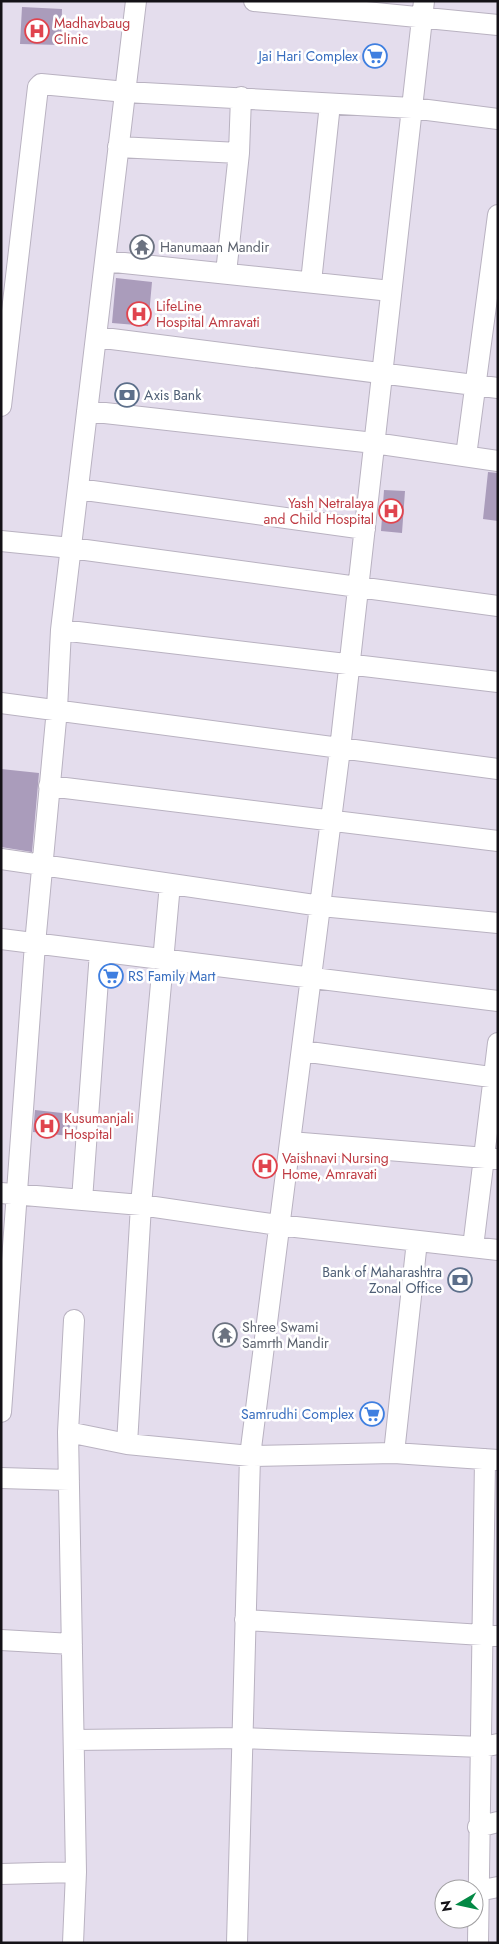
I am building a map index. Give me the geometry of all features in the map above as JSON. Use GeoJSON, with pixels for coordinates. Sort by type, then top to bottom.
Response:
{"type":"FeatureCollection","features":[{"type":"Feature","properties":{"kind":"street"},"geometry":{"type":"LineString","coordinates":[[1,1412],[10,1194],[57,709],[61,630],[136,1]]}},
{"type":"Feature","properties":{"kind":"street"},"geometry":{"type":"LineString","coordinates":[[254,1],[422,9],[498,26]]}},
{"type":"Feature","properties":{"kind":"street"},"geometry":{"type":"LineString","coordinates":[[237,1943],[250,1456],[350,666],[422,9]]}},
{"type":"Feature","properties":{"kind":"street"},"geometry":{"type":"LineString","coordinates":[[1,406],[38,87],[45,84],[126,92],[412,108],[498,119]]}},
{"type":"Feature","properties":{"kind":"street"},"geometry":{"type":"LineString","coordinates":[[226,274],[238,153],[241,97]]}},
{"type":"Feature","properties":{"kind":"street"},"geometry":{"type":"LineString","coordinates":[[311,282],[330,104]]}},
{"type":"Feature","properties":{"kind":"street"},"geometry":{"type":"LineString","coordinates":[[118,147],[238,153]]}},
{"type":"Feature","properties":{"kind":"street"},"geometry":{"type":"LineString","coordinates":[[466,456],[498,215]]}},
{"type":"Feature","properties":{"kind":"street"},"geometry":{"type":"LineString","coordinates":[[105,261],[391,291]]}},
{"type":"Feature","properties":{"kind":"street"},"geometry":{"type":"LineString","coordinates":[[96,337],[498,388]]}},
{"type":"Feature","properties":{"kind":"street"},"geometry":{"type":"LineString","coordinates":[[87,411],[374,443],[498,461]]}},
{"type":"Feature","properties":{"kind":"street"},"geometry":{"type":"LineString","coordinates":[[78,489],[365,529]]}},
{"type":"Feature","properties":{"kind":"street"},"geometry":{"type":"LineString","coordinates":[[1,541],[71,548],[358,589],[498,606]]}},
{"type":"Feature","properties":{"kind":"street"},"geometry":{"type":"LineString","coordinates":[[61,630],[350,666],[498,682]]}},
{"type":"Feature","properties":{"kind":"street"},"geometry":{"type":"LineString","coordinates":[[1,703],[498,769]]}},
{"type":"Feature","properties":{"kind":"street"},"geometry":{"type":"LineString","coordinates":[[49,786],[498,841]]}},
{"type":"Feature","properties":{"kind":"street"},"geometry":{"type":"LineString","coordinates":[[1,859],[321,906],[498,922]]}},
{"type":"Feature","properties":{"kind":"street"},"geometry":{"type":"LineString","coordinates":[[127,1444],[141,1205],[170,884]]}},
{"type":"Feature","properties":{"kind":"street"},"geometry":{"type":"LineString","coordinates":[[1,938],[35,944],[498,1001]]}},
{"type":"Feature","properties":{"kind":"street"},"geometry":{"type":"LineString","coordinates":[[82,1200],[100,952]]}},
{"type":"Feature","properties":{"kind":"street"},"geometry":{"type":"LineString","coordinates":[[473,1247],[490,1158],[498,1043]]}},
{"type":"Feature","properties":{"kind":"street"},"geometry":{"type":"LineString","coordinates":[[302,1050],[496,1077]]}},
{"type":"Feature","properties":{"kind":"street"},"geometry":{"type":"LineString","coordinates":[[290,1142],[490,1158]]}},
{"type":"Feature","properties":{"kind":"street"},"geometry":{"type":"LineString","coordinates":[[10,1194],[141,1205],[278,1225],[498,1250]]}},
{"type":"Feature","properties":{"kind":"street"},"geometry":{"type":"LineString","coordinates":[[394,1453],[417,1241]]}},
{"type":"Feature","properties":{"kind":"street"},"geometry":{"type":"LineString","coordinates":[[73,1943],[76,1872],[68,1432],[74,1320]]}},
{"type":"Feature","properties":{"kind":"street"},"geometry":{"type":"LineString","coordinates":[[68,1432],[127,1444],[250,1456],[394,1453],[491,1460],[490,1746],[478,1827],[478,1879]]}},
{"type":"Feature","properties":{"kind":"street"},"geometry":{"type":"LineString","coordinates":[[1,1478],[69,1480]]}},
{"type":"Feature","properties":{"kind":"street"},"geometry":{"type":"LineString","coordinates":[[245,1620],[491,1636]]}},
{"type":"Feature","properties":{"kind":"street"},"geometry":{"type":"LineString","coordinates":[[1,1640],[72,1644]]}},
{"type":"Feature","properties":{"kind":"street"},"geometry":{"type":"LineString","coordinates":[[74,1740],[242,1738],[490,1746]]}},
{"type":"Feature","properties":{"kind":"street"},"geometry":{"type":"LineString","coordinates":[[478,1827],[498,1822]]}},
{"type":"Feature","properties":{"kind":"street"},"geometry":{"type":"LineString","coordinates":[[1,1874],[76,1872]]}},
{"type":"Feature","properties":{"kind":"street"},"geometry":{"type":"LineString","coordinates":[[484,1890],[498,1887]]}},
{"type":"Feature","properties":{"kind":"street"},"geometry":{"type":"LineString","coordinates":[[478,1929],[478,1943]]}},
{"type":"Feature","properties":{"kind":"building"},"geometry":{"type":"Polygon","coordinates":[[[22,7],[62,9],[61,45],[20,44],[22,7]]]}},
{"type":"Feature","properties":{"kind":"building"},"geometry":{"type":"Polygon","coordinates":[[[116,278],[152,282],[148,326],[112,323],[116,278]]]}},
{"type":"Feature","properties":{"kind":"building"},"geometry":{"type":"Polygon","coordinates":[[[488,472],[498,473],[498,521],[483,519],[488,472]]]}},
{"type":"Feature","properties":{"kind":"building"},"geometry":{"type":"Polygon","coordinates":[[[384,490],[405,491],[402,533],[381,531],[384,490]]]}},
{"type":"Feature","properties":{"kind":"building"},"geometry":{"type":"Polygon","coordinates":[[[1,769],[39,773],[32,852],[1,847],[1,769]]]}},
{"type":"Feature","properties":{"kind":"building"},"geometry":{"type":"Polygon","coordinates":[[[35,1110],[71,1114],[69,1136],[33,1132],[35,1110]]]}},
{"type":"Feature","properties":{"kind":"place","name":"Madhavbaug Clinic"},"geometry":{"type":"Point","coordinates":[37,31]}},
{"type":"Feature","properties":{"kind":"place","name":"Jai Hari Complex"},"geometry":{"type":"Point","coordinates":[375,56]}},
{"type":"Feature","properties":{"kind":"place","name":"Hanumaan Mandir"},"geometry":{"type":"Point","coordinates":[142,247]}},
{"type":"Feature","properties":{"kind":"place","name":"LifeLine Hospital Amravati"},"geometry":{"type":"Point","coordinates":[139,314]}},
{"type":"Feature","properties":{"kind":"place","name":"Axis Bank"},"geometry":{"type":"Point","coordinates":[127,395]}},
{"type":"Feature","properties":{"kind":"place","name":"Yash Netralaya and Child Hospital"},"geometry":{"type":"Point","coordinates":[391,511]}},
{"type":"Feature","properties":{"kind":"place","name":"RS Family Mart"},"geometry":{"type":"Point","coordinates":[111,976]}},
{"type":"Feature","properties":{"kind":"place","name":"Kusumanjali Hospital"},"geometry":{"type":"Point","coordinates":[47,1126]}},
{"type":"Feature","properties":{"kind":"place","name":"Vaishnavi Nursing Home, Amravati"},"geometry":{"type":"Point","coordinates":[265,1166]}},
{"type":"Feature","properties":{"kind":"place","name":"Bank of Maharashtra Zonal Office"},"geometry":{"type":"Point","coordinates":[460,1280]}},
{"type":"Feature","properties":{"kind":"place","name":"Shree Swami Samrth Mandir"},"geometry":{"type":"Point","coordinates":[225,1335]}},
{"type":"Feature","properties":{"kind":"place","name":"Samrudhi Complex"},"geometry":{"type":"Point","coordinates":[372,1414]}}]}
